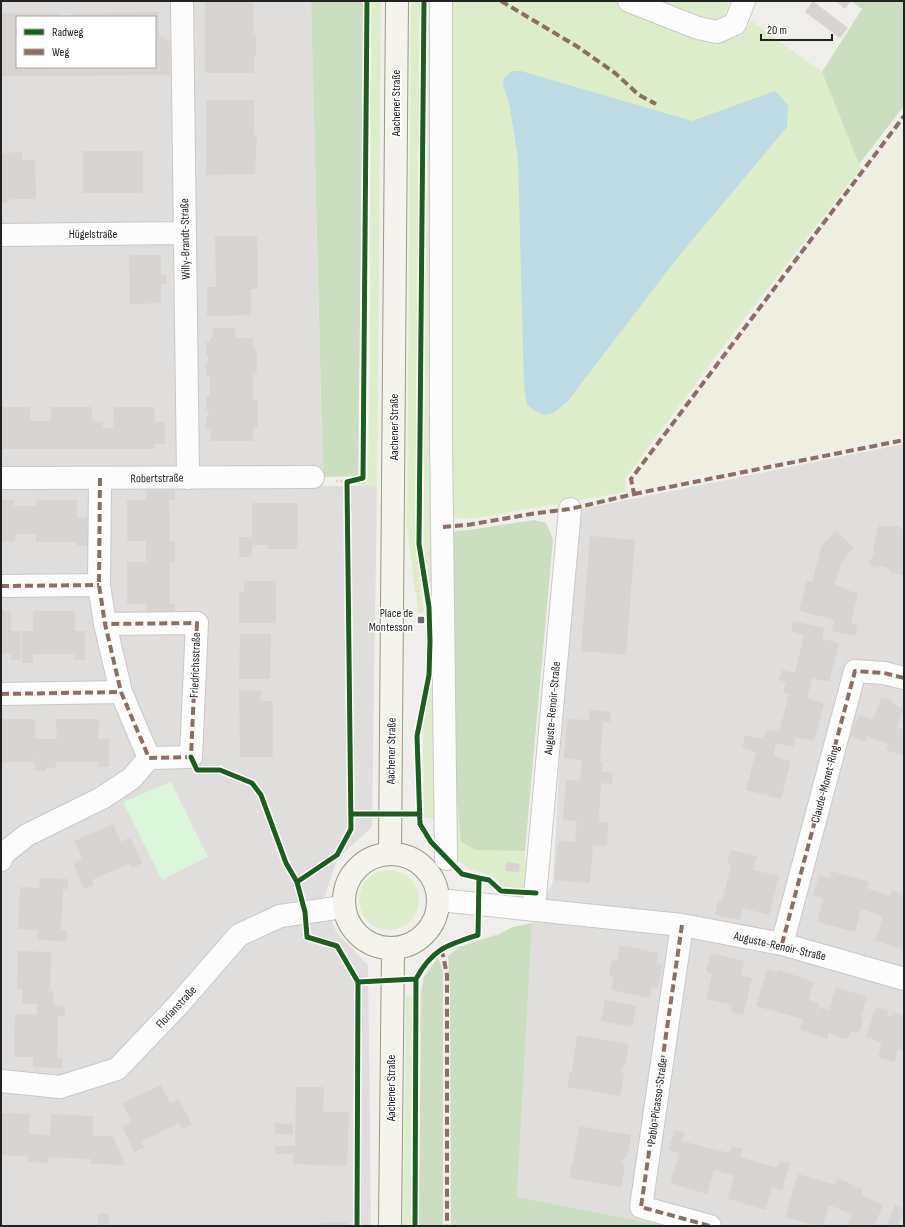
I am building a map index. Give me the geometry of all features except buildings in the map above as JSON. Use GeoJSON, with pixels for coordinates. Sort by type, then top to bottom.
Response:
{"type":"FeatureCollection","features":[{"type":"Feature","properties":{"kind":"main road","name":"Aachener Straße"},"geometry":{"type":"LineString","coordinates":[[390,853],[397,1]]}},
{"type":"Feature","properties":{"kind":"main road"},"geometry":{"type":"LineString","coordinates":[[390,853],[405,855],[418,862],[429,872],[436,885],[439,900],[436,918],[426,934],[411,945],[393,949],[375,946],[360,938],[349,924],[343,908],[344,891],[350,876],[360,864],[370,859],[390,853]]}},
{"type":"Feature","properties":{"kind":"main road","name":"Aachener Straße"},"geometry":{"type":"LineString","coordinates":[[390,1226],[393,949]]}},
{"type":"Feature","properties":{"kind":"street","name":"Willy-Brandt-Straße"},"geometry":{"type":"LineString","coordinates":[[182,1],[188,478]]}},
{"type":"Feature","properties":{"kind":"street"},"geometry":{"type":"LineString","coordinates":[[441,1],[441,437],[446,859]]}},
{"type":"Feature","properties":{"kind":"street"},"geometry":{"type":"LineString","coordinates":[[629,1],[698,28],[717,32],[735,24],[744,1]]}},
{"type":"Feature","properties":{"kind":"street","name":"Hügelstraße"},"geometry":{"type":"LineString","coordinates":[[1,235],[185,233]]}},
{"type":"Feature","properties":{"kind":"street","name":"Robertstraße"},"geometry":{"type":"LineString","coordinates":[[1,478],[313,477]]}},
{"type":"Feature","properties":{"kind":"street"},"geometry":{"type":"LineString","coordinates":[[1,860],[3,854],[27,835],[102,798],[132,778],[149,758],[121,692],[104,624],[99,585],[100,478]]}},
{"type":"Feature","properties":{"kind":"street","name":"Auguste-Renoir-Straße"},"geometry":{"type":"LineString","coordinates":[[534,908],[570,509]]}},
{"type":"Feature","properties":{"kind":"street"},"geometry":{"type":"LineString","coordinates":[[1,586],[99,585]]}},
{"type":"Feature","properties":{"kind":"street","name":"Friedrichsstraße"},"geometry":{"type":"LineString","coordinates":[[104,624],[197,623],[191,757],[149,758]]}},
{"type":"Feature","properties":{"kind":"street","name":"Claude-Monet-Ring"},"geometry":{"type":"LineString","coordinates":[[782,944],[856,671],[884,673],[904,678]]}},
{"type":"Feature","properties":{"kind":"street"},"geometry":{"type":"LineString","coordinates":[[1,694],[121,692]]}},
{"type":"Feature","properties":{"kind":"street","name":"Auguste-Renoir-Straße"},"geometry":{"type":"LineString","coordinates":[[439,900],[534,908],[682,925],[782,944],[904,980]]}},
{"type":"Feature","properties":{"kind":"street","name":"Florianstraße"},"geometry":{"type":"LineString","coordinates":[[1,1081],[60,1087],[117,1069],[179,1004],[239,935],[280,916],[343,908]]}},
{"type":"Feature","properties":{"kind":"street","name":"Pablo-Picasso-Straße"},"geometry":{"type":"LineString","coordinates":[[682,925],[641,1208],[710,1226]]}},
{"type":"Feature","properties":{"kind":"shaded area"},"geometry":{"type":"Polygon","coordinates":[[[1,1],[311,1],[323,486],[377,486],[372,827],[337,859],[323,903],[337,933],[368,965],[371,1226],[1,1226],[1,1]]]}},
{"type":"Feature","properties":{"kind":"shaded area"},"geometry":{"type":"Polygon","coordinates":[[[904,444],[904,1226],[667,1226],[517,1197],[532,923],[553,882],[573,511],[904,444]]]}},
{"type":"Feature","properties":{"kind":"green space"},"geometry":{"type":"Polygon","coordinates":[[[311,1],[364,1],[358,476],[323,477],[311,1]]]}},
{"type":"Feature","properties":{"kind":"green space"},"geometry":{"type":"Polygon","coordinates":[[[371,1],[381,1],[377,486],[359,486],[368,477],[370,367],[371,1]]]}},
{"type":"Feature","properties":{"kind":"green space"},"geometry":{"type":"Polygon","coordinates":[[[411,1],[420,1],[416,546],[424,612],[418,613],[407,527],[411,1]]]}},
{"type":"Feature","properties":{"kind":"green space"},"geometry":{"type":"Polygon","coordinates":[[[429,1],[438,1],[440,821],[424,817],[423,731],[432,673],[432,601],[424,547],[429,1]]]}},
{"type":"Feature","properties":{"kind":"green space"},"geometry":{"type":"Polygon","coordinates":[[[447,1],[614,1],[702,37],[726,40],[741,36],[751,21],[822,72],[861,168],[728,340],[625,479],[625,492],[471,519],[447,517],[447,1]]]}},
{"type":"Feature","properties":{"kind":"green space"},"geometry":{"type":"Polygon","coordinates":[[[644,1],[730,1],[723,17],[714,22],[644,1]]]}},
{"type":"Feature","properties":{"kind":"green space"},"geometry":{"type":"Polygon","coordinates":[[[851,1],[904,1],[904,106],[859,164],[822,72],[862,9],[851,1]]]}},
{"type":"Feature","properties":{"kind":"green space"},"geometry":{"type":"Polygon","coordinates":[[[904,127],[904,433],[640,487],[637,479],[904,127]]]}},
{"type":"Feature","properties":{"kind":"green space"},"geometry":{"type":"Polygon","coordinates":[[[534,520],[546,523],[553,539],[525,851],[476,850],[461,842],[458,806],[449,803],[447,532],[534,520]]]}},
{"type":"Feature","properties":{"kind":"green space"},"geometry":{"type":"Polygon","coordinates":[[[171,782],[208,857],[162,880],[123,802],[171,782]]]}},
{"type":"Feature","properties":{"kind":"green space"},"geometry":{"type":"Polygon","coordinates":[[[449,803],[458,806],[476,850],[525,851],[526,890],[505,887],[491,875],[470,870],[451,854],[449,803]]]}},
{"type":"Feature","properties":{"kind":"green space"},"geometry":{"type":"Polygon","coordinates":[[[389,870],[405,875],[410,879],[414,884],[419,900],[414,916],[410,921],[405,925],[389,930],[373,925],[368,921],[364,916],[359,900],[364,884],[368,879],[373,875],[389,870]]]}},
{"type":"Feature","properties":{"kind":"green space"},"geometry":{"type":"Polygon","coordinates":[[[532,923],[517,1197],[667,1226],[451,1226],[450,991],[448,956],[459,947],[499,934],[513,927],[532,923]]]}},
{"type":"Feature","properties":{"kind":"green space"},"geometry":{"type":"Polygon","coordinates":[[[438,957],[443,972],[443,1226],[419,1226],[421,991],[424,977],[438,957]]]}},
{"type":"Feature","properties":{"kind":"green space"},"geometry":{"type":"Polygon","coordinates":[[[406,996],[413,996],[411,1226],[403,1226],[406,996]]]}},
{"type":"Feature","properties":{"kind":"water"},"geometry":{"type":"Polygon","coordinates":[[[512,71],[521,71],[692,121],[775,91],[788,105],[787,127],[678,257],[567,402],[556,411],[547,415],[539,413],[527,405],[524,387],[518,158],[509,102],[503,86],[504,78],[512,71]]]}},
{"type":"Feature","properties":{"kind":"marked path"},"geometry":{"type":"LineString","coordinates":[[501,1],[578,47],[615,73],[639,95],[656,104]]}},
{"type":"Feature","properties":{"kind":"marked path"},"geometry":{"type":"LineString","coordinates":[[443,527],[467,525],[570,509],[634,494],[631,479],[904,116]]}},
{"type":"Feature","properties":{"kind":"marked path"},"geometry":{"type":"LineString","coordinates":[[634,494],[904,440]]}},
{"type":"Feature","properties":{"kind":"marked path"},"geometry":{"type":"LineString","coordinates":[[100,478],[99,585],[105,624]]}},
{"type":"Feature","properties":{"kind":"marked path"},"geometry":{"type":"LineString","coordinates":[[1,586],[99,585]]}},
{"type":"Feature","properties":{"kind":"marked path"},"geometry":{"type":"LineString","coordinates":[[197,623],[191,757],[149,758],[121,692],[105,624],[197,623]]}},
{"type":"Feature","properties":{"kind":"marked path"},"geometry":{"type":"LineString","coordinates":[[782,944],[855,671],[884,673],[904,678]]}},
{"type":"Feature","properties":{"kind":"marked path"},"geometry":{"type":"LineString","coordinates":[[1,694],[121,692]]}},
{"type":"Feature","properties":{"kind":"marked path"},"geometry":{"type":"LineString","coordinates":[[682,925],[641,1207],[710,1226]]}},
{"type":"Feature","properties":{"kind":"marked path"},"geometry":{"type":"LineString","coordinates":[[440,950],[443,955],[447,975],[447,1226]]}},
{"type":"Feature","properties":{"kind":"cycle path"},"geometry":{"type":"LineString","coordinates":[[297,882],[337,855],[351,829],[347,482],[363,478],[367,1]]}},
{"type":"Feature","properties":{"kind":"cycle path"},"geometry":{"type":"LineString","coordinates":[[415,1226],[416,979],[428,961],[441,950],[449,945],[478,935],[479,878],[462,874],[431,842],[420,824],[417,736],[429,675],[430,641],[429,607],[419,544],[424,1]]}},
{"type":"Feature","properties":{"kind":"cycle path"},"geometry":{"type":"LineString","coordinates":[[191,757],[197,770],[220,770],[252,783],[261,795],[286,863],[297,882],[305,912],[307,937],[337,946],[358,982],[357,1226]]}},
{"type":"Feature","properties":{"kind":"cycle path"},"geometry":{"type":"LineString","coordinates":[[351,814],[419,814]]}},
{"type":"Feature","properties":{"kind":"cycle path"},"geometry":{"type":"LineString","coordinates":[[479,878],[489,880],[501,891],[536,893]]}},
{"type":"Feature","properties":{"kind":"cycle path"},"geometry":{"type":"LineString","coordinates":[[358,982],[416,979]]}},
{"type":"Feature","properties":{"kind":"place","name":"Place de Montesson"},"geometry":{"type":"Point","coordinates":[421,620]}}]}
